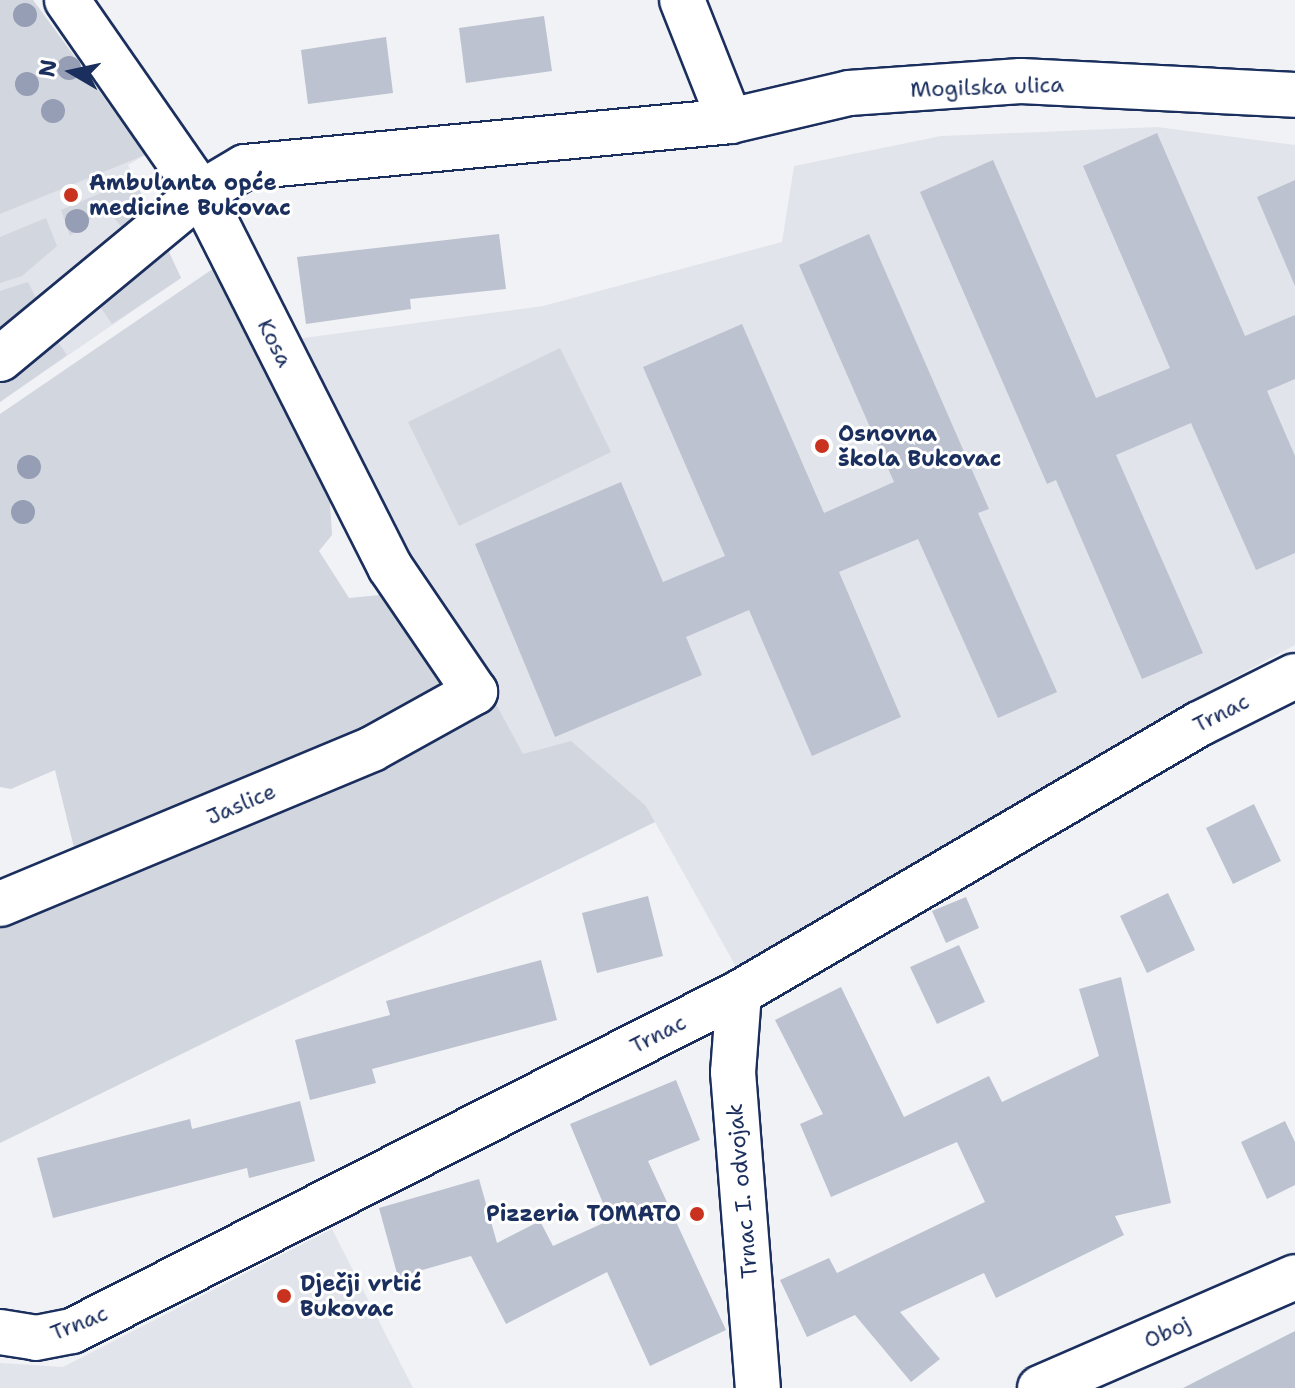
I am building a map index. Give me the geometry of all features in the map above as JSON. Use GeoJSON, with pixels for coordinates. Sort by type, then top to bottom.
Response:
{"type":"FeatureCollection","features":[{"type":"Feature","properties":{"kind":"street","name":"Kosa"},"geometry":{"type":"LineString","coordinates":[[67,0],[201,193],[390,567],[475,692]]}},
{"type":"Feature","properties":{"kind":"street"},"geometry":{"type":"LineString","coordinates":[[682,0],[730,121]]}},
{"type":"Feature","properties":{"kind":"street","name":"Mogilska ulica"},"geometry":{"type":"LineString","coordinates":[[0,359],[201,193],[245,167],[730,121],[849,93],[1021,81],[1295,95]]}},
{"type":"Feature","properties":{"kind":"street","name":"Trnac"},"geometry":{"type":"LineString","coordinates":[[0,1332],[36,1338],[72,1331],[739,993],[1199,724],[1295,676]]}},
{"type":"Feature","properties":{"kind":"street","name":"Jaslice"},"geometry":{"type":"LineString","coordinates":[[0,904],[372,749],[475,692]]}},
{"type":"Feature","properties":{"kind":"street","name":"Trnac I. odvojak"},"geometry":{"type":"LineString","coordinates":[[739,993],[733,1072],[758,1388]]}},
{"type":"Feature","properties":{"kind":"street","name":"Oboj"},"geometry":{"type":"LineString","coordinates":[[1040,1388],[1295,1277]]}},
{"type":"Feature","properties":{"kind":"shaded area","name":"Ambulanta opće medicine Bukovac"},"geometry":{"type":"Polygon","coordinates":[[[0,0],[33,0],[123,120],[145,155],[128,165],[181,278],[0,402],[0,0]]]}},
{"type":"Feature","properties":{"kind":"shaded area"},"geometry":{"type":"Polygon","coordinates":[[[0,0],[33,0],[145,155],[0,214],[0,0]]]}},
{"type":"Feature","properties":{"kind":"shaded area","name":"Osnovna škola Bukovac"},"geometry":{"type":"Polygon","coordinates":[[[1157,127],[1295,145],[1295,645],[1187,703],[740,974],[646,806],[523,755],[404,552],[296,339],[543,306],[782,242],[794,166],[941,136],[1157,127]]]}},
{"type":"Feature","properties":{"kind":"shaded area"},"geometry":{"type":"Polygon","coordinates":[[[134,179],[150,212],[124,230],[105,207],[70,236],[61,210],[134,179]]]}},
{"type":"Feature","properties":{"kind":"shaded area"},"geometry":{"type":"Polygon","coordinates":[[[46,218],[57,246],[22,276],[0,283],[0,237],[46,218]]]}},
{"type":"Feature","properties":{"kind":"shaded area"},"geometry":{"type":"Polygon","coordinates":[[[168,250],[181,278],[112,324],[99,305],[168,250]]]}},
{"type":"Feature","properties":{"kind":"shaded area"},"geometry":{"type":"Polygon","coordinates":[[[217,266],[328,470],[332,535],[319,551],[349,598],[390,594],[484,682],[523,754],[571,741],[646,806],[655,822],[0,1143],[0,892],[77,860],[55,770],[11,789],[0,787],[0,414],[217,266]]]}},
{"type":"Feature","properties":{"kind":"shaded area"},"geometry":{"type":"Polygon","coordinates":[[[28,282],[39,304],[0,335],[0,291],[28,282]]]}},
{"type":"Feature","properties":{"kind":"shaded area"},"geometry":{"type":"Polygon","coordinates":[[[56,339],[67,355],[0,402],[0,382],[56,339]]]}},
{"type":"Feature","properties":{"kind":"shaded area"},"geometry":{"type":"Polygon","coordinates":[[[560,348],[611,452],[459,526],[408,422],[560,348]]]}},
{"type":"Feature","properties":{"kind":"shaded area","name":"Dječji vrtić Bukovac"},"geometry":{"type":"Polygon","coordinates":[[[332,1229],[413,1388],[0,1388],[0,1363],[63,1367],[332,1229]]]}},
{"type":"Feature","properties":{"kind":"building"},"geometry":{"type":"Polygon","coordinates":[[[544,16],[552,71],[466,83],[459,28],[544,16]]]}},
{"type":"Feature","properties":{"kind":"building"},"geometry":{"type":"Polygon","coordinates":[[[386,37],[393,93],[308,104],[301,50],[386,37]]]}},
{"type":"Feature","properties":{"kind":"building"},"geometry":{"type":"Polygon","coordinates":[[[1157,133],[1245,336],[1295,315],[1295,379],[1267,391],[1295,456],[1295,553],[1256,570],[1191,423],[1116,455],[1203,653],[1142,679],[1056,480],[1047,484],[920,192],[993,160],[1096,398],[1170,368],[1083,166],[1157,133]]]}},
{"type":"Feature","properties":{"kind":"building"},"geometry":{"type":"Polygon","coordinates":[[[1295,180],[1295,286],[1257,197],[1295,180]]]}},
{"type":"Feature","properties":{"kind":"building"},"geometry":{"type":"Polygon","coordinates":[[[499,234],[506,289],[410,299],[411,309],[306,324],[297,257],[499,234]]]}},
{"type":"Feature","properties":{"kind":"building"},"geometry":{"type":"Polygon","coordinates":[[[869,234],[989,509],[978,513],[1057,692],[998,718],[918,539],[839,572],[901,717],[812,756],[749,610],[686,637],[702,675],[555,737],[475,544],[621,482],[663,582],[725,556],[643,367],[742,324],[824,513],[894,482],[799,265],[869,234]]]}},
{"type":"Feature","properties":{"kind":"building"},"geometry":{"type":"Polygon","coordinates":[[[1254,804],[1281,861],[1233,884],[1206,828],[1254,804]]]}},
{"type":"Feature","properties":{"kind":"building"},"geometry":{"type":"Polygon","coordinates":[[[1168,893],[1195,950],[1147,973],[1120,916],[1168,893]]]}},
{"type":"Feature","properties":{"kind":"building"},"geometry":{"type":"Polygon","coordinates":[[[648,896],[663,956],[597,973],[582,913],[648,896]]]}},
{"type":"Feature","properties":{"kind":"building"},"geometry":{"type":"Polygon","coordinates":[[[966,897],[979,928],[946,943],[932,911],[966,897]]]}},
{"type":"Feature","properties":{"kind":"building"},"geometry":{"type":"Polygon","coordinates":[[[959,945],[985,1002],[937,1024],[910,967],[959,945]]]}},
{"type":"Feature","properties":{"kind":"building"},"geometry":{"type":"Polygon","coordinates":[[[541,960],[557,1020],[372,1069],[376,1083],[310,1100],[295,1040],[390,1015],[386,1001],[541,960]]]}},
{"type":"Feature","properties":{"kind":"building"},"geometry":{"type":"Polygon","coordinates":[[[1121,977],[1171,1203],[1115,1216],[1124,1235],[996,1298],[984,1273],[900,1312],[940,1359],[911,1382],[855,1315],[807,1337],[780,1280],[829,1258],[837,1273],[985,1202],[957,1142],[831,1197],[800,1124],[823,1114],[775,1020],[841,987],[904,1117],[989,1076],[1002,1102],[1099,1056],[1079,989],[1121,977]]]}},
{"type":"Feature","properties":{"kind":"building"},"geometry":{"type":"Polygon","coordinates":[[[676,1080],[700,1140],[648,1161],[726,1330],[650,1366],[607,1272],[506,1324],[471,1256],[398,1277],[379,1208],[479,1179],[497,1243],[540,1221],[553,1246],[610,1220],[570,1124],[676,1080]]]}},
{"type":"Feature","properties":{"kind":"building"},"geometry":{"type":"Polygon","coordinates":[[[300,1101],[315,1161],[249,1178],[247,1168],[53,1218],[37,1158],[190,1119],[192,1129],[300,1101]]]}},
{"type":"Feature","properties":{"kind":"building"},"geometry":{"type":"Polygon","coordinates":[[[1285,1121],[1295,1142],[1295,1185],[1267,1199],[1241,1142],[1285,1121]]]}},
{"type":"Feature","properties":{"kind":"building"},"geometry":{"type":"Polygon","coordinates":[[[1295,1331],[1295,1388],[1183,1388],[1295,1331]]]}},
{"type":"Feature","properties":{"kind":"place","name":"Ambulanta opće medicine Bukovac"},"geometry":{"type":"Point","coordinates":[71,195]}},
{"type":"Feature","properties":{"kind":"place","name":"Osnovna škola Bukovac"},"geometry":{"type":"Point","coordinates":[822,446]}},
{"type":"Feature","properties":{"kind":"place","name":"Pizzeria TOMATO"},"geometry":{"type":"Point","coordinates":[697,1214]}},
{"type":"Feature","properties":{"kind":"place","name":"Dječji vrtić Bukovac"},"geometry":{"type":"Point","coordinates":[284,1296]}}]}
